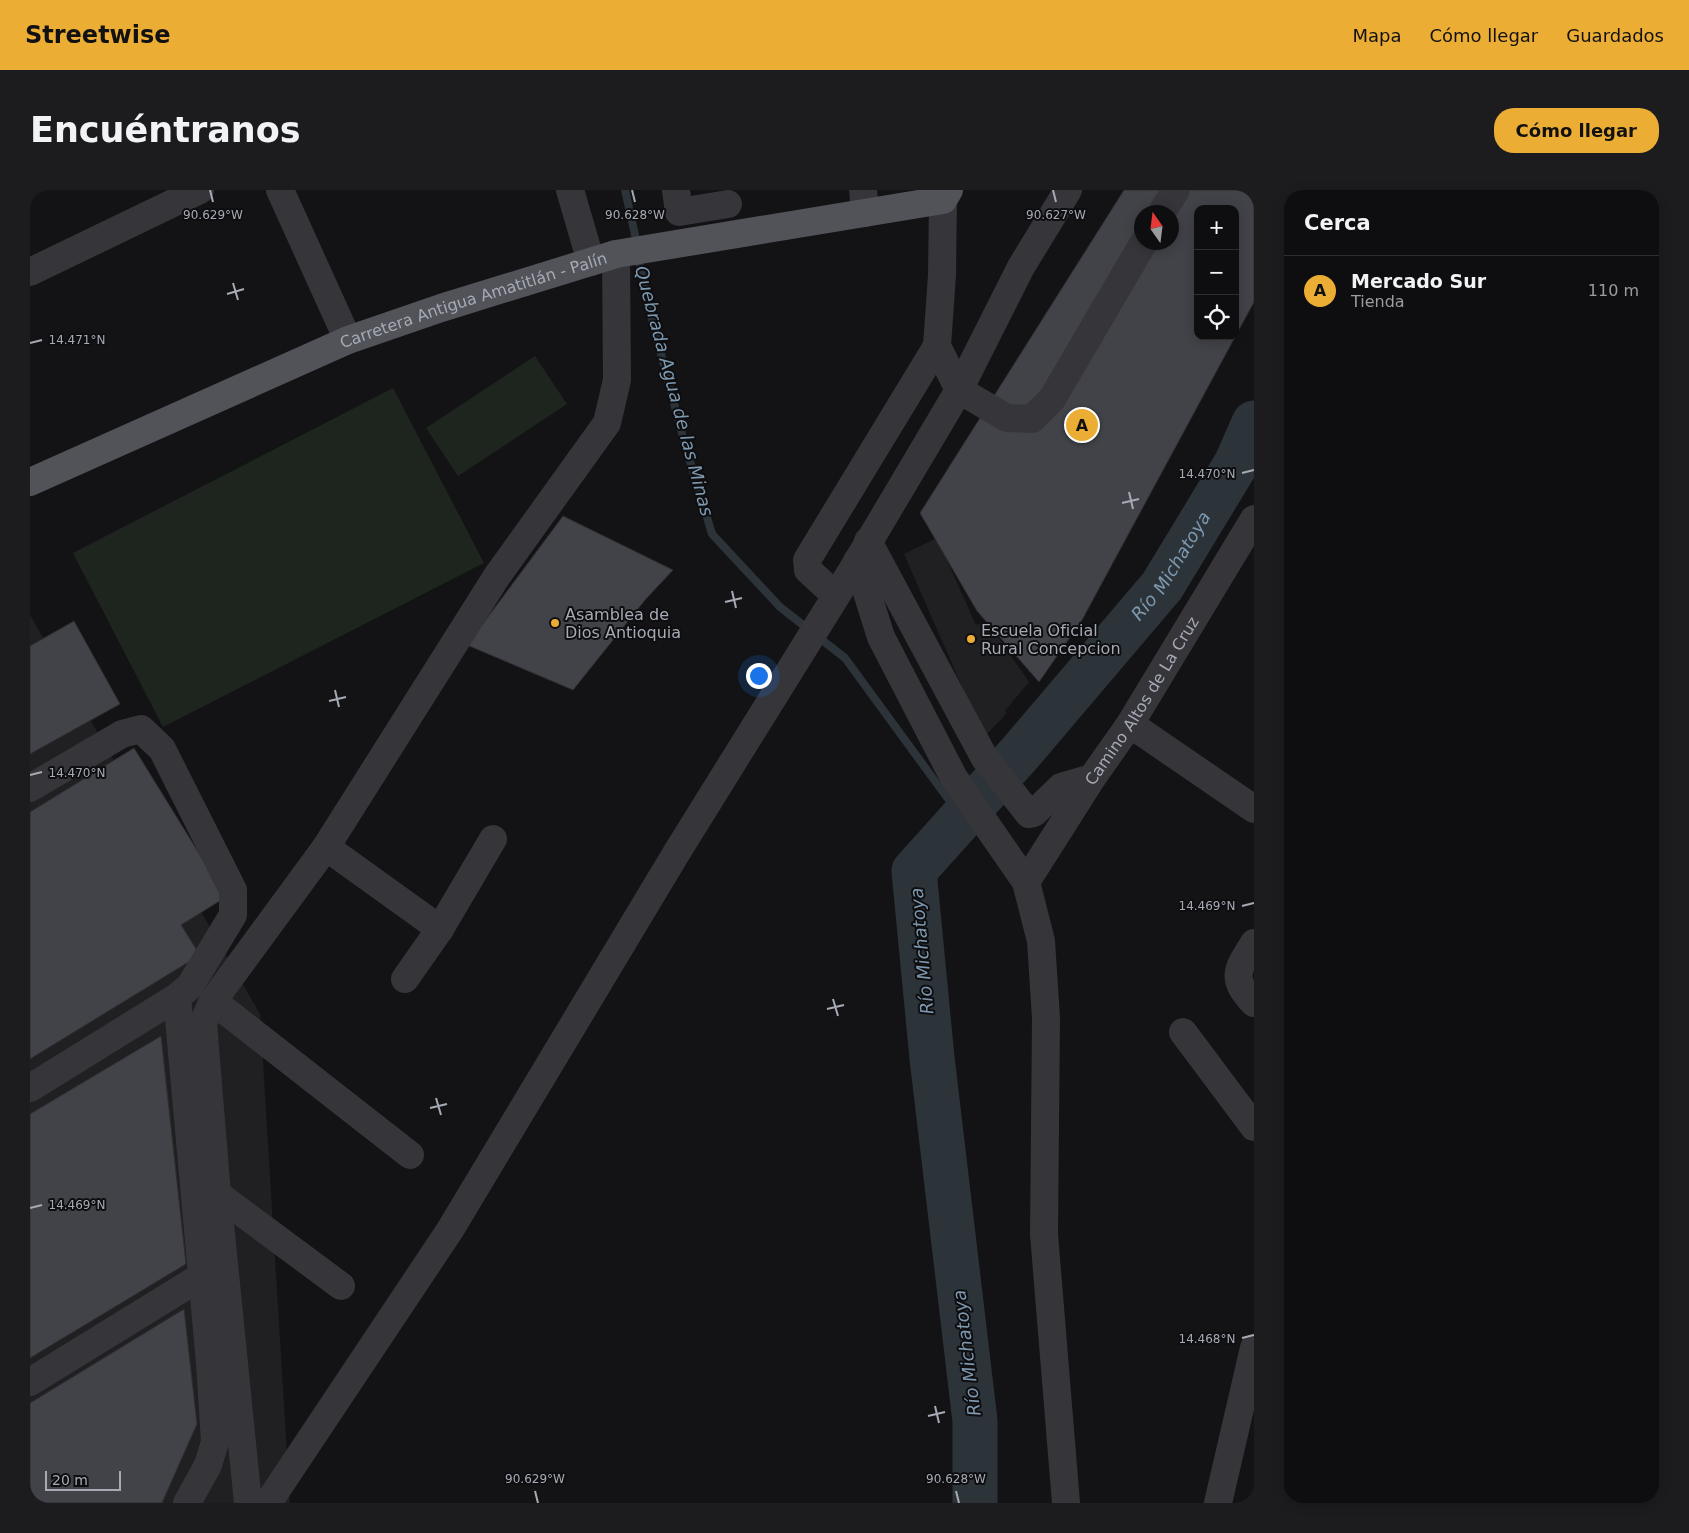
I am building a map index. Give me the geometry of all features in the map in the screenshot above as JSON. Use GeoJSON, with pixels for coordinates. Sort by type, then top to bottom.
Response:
{"type":"FeatureCollection","features":[{"type":"Feature","properties":{"kind":"main road","name":"Carretera Antigua Amatitlán - Palín"},"geometry":{"type":"LineString","coordinates":[[30,482],[348,340],[441,308],[616,254],[733,235],[864,202],[946,195]]}},
{"type":"Feature","properties":{"kind":"street"},"geometry":{"type":"LineString","coordinates":[[280,190],[348,340]]}},
{"type":"Feature","properties":{"kind":"street"},"geometry":{"type":"LineString","coordinates":[[570,190],[591,262]]}},
{"type":"Feature","properties":{"kind":"street"},"geometry":{"type":"LineString","coordinates":[[676,190],[679,212],[727,197],[733,235]]}},
{"type":"Feature","properties":{"kind":"street"},"geometry":{"type":"LineString","coordinates":[[268,1503],[450,1230],[959,390],[1020,267],[1068,190]]}},
{"type":"Feature","properties":{"kind":"street"},"geometry":{"type":"LineString","coordinates":[[1166,205],[1176,190]]}},
{"type":"Feature","properties":{"kind":"street"},"geometry":{"type":"LineString","coordinates":[[30,272],[195,191]]}},
{"type":"Feature","properties":{"kind":"street"},"geometry":{"type":"LineString","coordinates":[[835,595],[808,570],[807,560],[937,346],[946,195]]}},
{"type":"Feature","properties":{"kind":"street"},"geometry":{"type":"LineString","coordinates":[[937,346],[959,390],[1007,418],[1032,419],[1052,399],[1139,250]]}},
{"type":"Feature","properties":{"kind":"street"},"geometry":{"type":"LineString","coordinates":[[248,1503],[217,1194],[203,1023],[212,1001],[326,847],[497,576],[607,423],[618,380],[616,254]]}},
{"type":"Feature","properties":{"kind":"street","name":"Camino Altos de La Cruz"},"geometry":{"type":"LineString","coordinates":[[1026,882],[1092,778],[1130,724],[1254,519]]}},
{"type":"Feature","properties":{"kind":"street"},"geometry":{"type":"LineString","coordinates":[[862,551],[984,757],[1029,814],[1034,813],[1061,787],[1092,778]]}},
{"type":"Feature","properties":{"kind":"street"},"geometry":{"type":"LineString","coordinates":[[862,551],[881,637],[954,778],[1007,851],[1026,882],[1042,941],[1046,1018],[1044,1234],[1066,1503]]}},
{"type":"Feature","properties":{"kind":"street"},"geometry":{"type":"LineString","coordinates":[[1130,724],[1254,809]]}},
{"type":"Feature","properties":{"kind":"street"},"geometry":{"type":"LineString","coordinates":[[30,788],[122,734],[141,729],[162,749],[233,890],[232,915],[190,986],[177,997],[30,1088]]}},
{"type":"Feature","properties":{"kind":"street"},"geometry":{"type":"LineString","coordinates":[[405,979],[440,929],[493,839]]}},
{"type":"Feature","properties":{"kind":"street"},"geometry":{"type":"LineString","coordinates":[[326,847],[440,929]]}},
{"type":"Feature","properties":{"kind":"street"},"geometry":{"type":"LineString","coordinates":[[1254,943],[1239,966],[1238,980],[1245,993],[1254,1003]]}},
{"type":"Feature","properties":{"kind":"street"},"geometry":{"type":"LineString","coordinates":[[177,997],[215,1442],[208,1466],[187,1503]]}},
{"type":"Feature","properties":{"kind":"street"},"geometry":{"type":"LineString","coordinates":[[212,1001],[410,1155]]}},
{"type":"Feature","properties":{"kind":"street"},"geometry":{"type":"LineString","coordinates":[[1183,1032],[1254,1127]]}},
{"type":"Feature","properties":{"kind":"street"},"geometry":{"type":"LineString","coordinates":[[217,1194],[341,1286]]}},
{"type":"Feature","properties":{"kind":"street"},"geometry":{"type":"LineString","coordinates":[[30,1382],[202,1276]]}},
{"type":"Feature","properties":{"kind":"street"},"geometry":{"type":"LineString","coordinates":[[1218,1503],[1254,1348]]}},
{"type":"Feature","properties":{"kind":"shaded area"},"geometry":{"type":"Polygon","coordinates":[[[535,356],[567,404],[458,476],[426,428],[535,356]]]}},
{"type":"Feature","properties":{"kind":"shaded area"},"geometry":{"type":"Polygon","coordinates":[[[393,388],[484,563],[163,727],[73,553],[393,388]]]}},
{"type":"Feature","properties":{"kind":"shaded area","name":"Escuela Oficial Rural Concepcion"},"geometry":{"type":"Polygon","coordinates":[[[937,538],[976,625],[987,621],[1029,682],[1005,711],[1007,713],[987,734],[975,716],[904,554],[937,538]]]}},
{"type":"Feature","properties":{"kind":"shaded area"},"geometry":{"type":"Polygon","coordinates":[[[30,615],[260,1014],[290,1503],[30,1503],[30,615]]]}},
{"type":"Feature","properties":{"kind":"building"},"geometry":{"type":"Polygon","coordinates":[[[1124,190],[1254,190],[1254,302],[1239,330],[1239,205],[1194,205],[1194,340],[1233,340],[1082,620],[1039,682],[977,611],[920,513],[1124,190]]]}},
{"type":"Feature","properties":{"kind":"building","name":"Asamblea de Dios Antioquia"},"geometry":{"type":"Polygon","coordinates":[[[563,516],[673,570],[645,600],[573,690],[467,645],[563,516]]]}},
{"type":"Feature","properties":{"kind":"building"},"geometry":{"type":"Polygon","coordinates":[[[74,621],[120,704],[30,754],[30,646],[74,621]]]}},
{"type":"Feature","properties":{"kind":"building"},"geometry":{"type":"Polygon","coordinates":[[[134,748],[226,897],[181,925],[200,955],[30,1059],[30,812],[134,748]]]}},
{"type":"Feature","properties":{"kind":"building"},"geometry":{"type":"Polygon","coordinates":[[[161,1036],[186,1264],[30,1358],[30,1114],[161,1036]]]}},
{"type":"Feature","properties":{"kind":"building"},"geometry":{"type":"Polygon","coordinates":[[[184,1309],[197,1424],[162,1503],[30,1503],[30,1403],[184,1309]]]}},
{"type":"Feature","properties":{"kind":"waterway","name":"Quebrada Agua de las Minas"},"geometry":{"type":"LineString","coordinates":[[625,190],[635,235]]}},
{"type":"Feature","properties":{"kind":"waterway","name":"Quebrada Agua de las Minas"},"geometry":{"type":"LineString","coordinates":[[638,257],[651,316],[684,441],[712,534],[780,607],[845,658],[962,818]]}},
{"type":"Feature","properties":{"kind":"waterway","name":"Río Michatoya"},"geometry":{"type":"LineString","coordinates":[[975,1503],[975,1421],[932,1058],[914,871],[1021,752],[1162,586],[1236,464],[1254,423]]}},
{"type":"Feature","properties":{"kind":"place","name":"Mercado Sur"},"geometry":{"type":"Point","coordinates":[1082,425]}},
{"type":"Feature","properties":{"kind":"place","name":"Asamblea de Dios Antioquia"},"geometry":{"type":"Point","coordinates":[555,623]}},
{"type":"Feature","properties":{"kind":"place","name":"Escuela Oficial Rural Concepcion"},"geometry":{"type":"Point","coordinates":[971,639]}}]}
